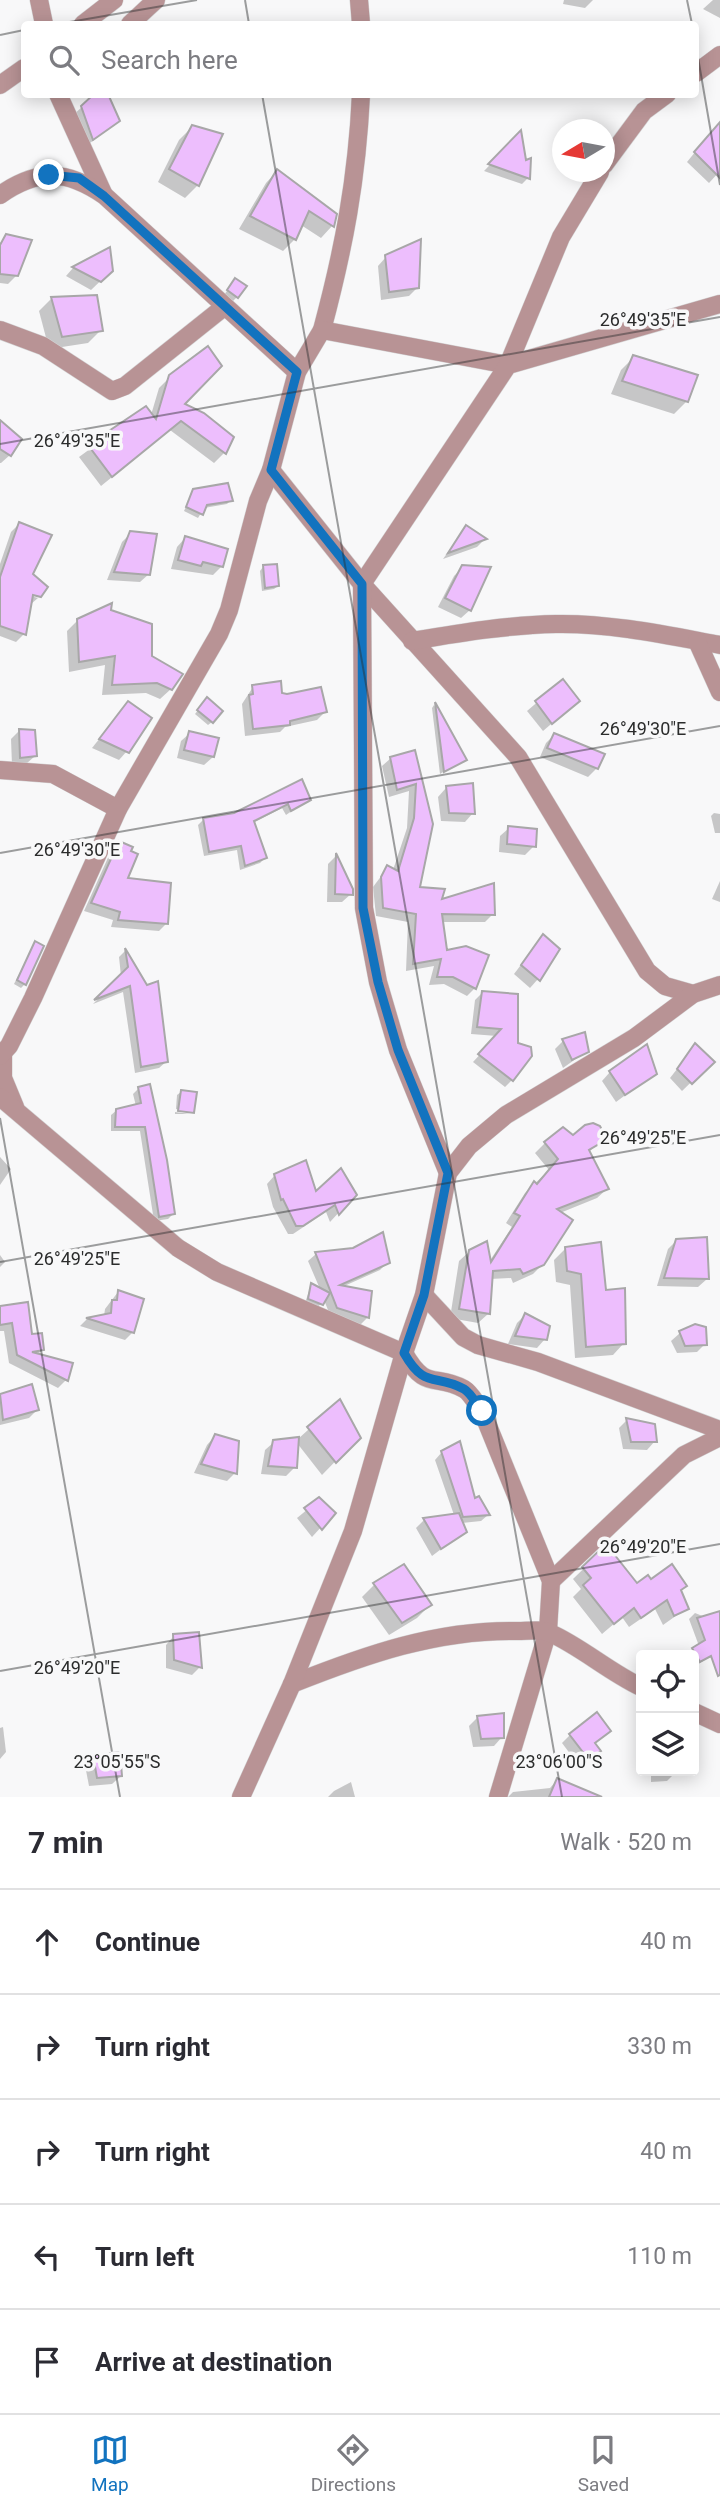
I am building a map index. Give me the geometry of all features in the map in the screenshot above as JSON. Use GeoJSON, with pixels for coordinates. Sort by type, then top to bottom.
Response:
{"type":"FeatureCollection","features":[{"type":"Feature","properties":{"kind":"street"},"geometry":{"type":"LineString","coordinates":[[39,0],[43,21]]}},
{"type":"Feature","properties":{"kind":"street"},"geometry":{"type":"LineString","coordinates":[[87,21],[114,0]]}},
{"type":"Feature","properties":{"kind":"street"},"geometry":{"type":"LineString","coordinates":[[133,21],[156,0]]}},
{"type":"Feature","properties":{"kind":"street"},"geometry":{"type":"LineString","coordinates":[[359,0],[361,21]]}},
{"type":"Feature","properties":{"kind":"street"},"geometry":{"type":"LineString","coordinates":[[699,70],[720,55]]}},
{"type":"Feature","properties":{"kind":"street"},"geometry":{"type":"LineString","coordinates":[[0,85],[21,70]]}},
{"type":"Feature","properties":{"kind":"street"},"geometry":{"type":"LineString","coordinates":[[59,98],[104,196]]}},
{"type":"Feature","properties":{"kind":"street"},"geometry":{"type":"LineString","coordinates":[[361,98],[358,167],[345,244],[323,330],[297,372],[229,610],[219,634],[118,809],[33,998],[1,1055],[7,1102],[49,1141],[178,1248],[217,1272],[404,1353],[413,1370],[424,1378],[466,1390],[482,1411],[551,1581],[548,1631],[498,1797]]}},
{"type":"Feature","properties":{"kind":"street"},"geometry":{"type":"LineString","coordinates":[[615,150],[644,111],[662,98]]}},
{"type":"Feature","properties":{"kind":"street"},"geometry":{"type":"LineString","coordinates":[[0,195],[18,183],[49,175],[79,178],[104,196],[297,372]]}},
{"type":"Feature","properties":{"kind":"street"},"geometry":{"type":"LineString","coordinates":[[448,1173],[398,1050],[378,982],[363,908],[362,584],[509,365],[561,237],[594,182]]}},
{"type":"Feature","properties":{"kind":"street"},"geometry":{"type":"LineString","coordinates":[[323,330],[509,365],[720,304]]}},
{"type":"Feature","properties":{"kind":"street"},"geometry":{"type":"LineString","coordinates":[[0,330],[43,346],[112,391],[125,386],[224,307]]}},
{"type":"Feature","properties":{"kind":"street"},"geometry":{"type":"LineString","coordinates":[[271,470],[362,584],[518,757],[647,971],[665,986],[693,994]]}},
{"type":"Feature","properties":{"kind":"street"},"geometry":{"type":"LineString","coordinates":[[412,641],[496,628],[558,624],[655,633],[720,645]]}},
{"type":"Feature","properties":{"kind":"street"},"geometry":{"type":"LineString","coordinates":[[697,641],[720,692]]}},
{"type":"Feature","properties":{"kind":"street"},"geometry":{"type":"LineString","coordinates":[[0,770],[53,774],[118,809]]}},
{"type":"Feature","properties":{"kind":"street"},"geometry":{"type":"LineString","coordinates":[[241,1797],[292,1684],[353,1531],[404,1353],[424,1295],[448,1173],[469,1146],[489,1128],[634,1038],[693,994],[720,985]]}},
{"type":"Feature","properties":{"kind":"street"},"geometry":{"type":"LineString","coordinates":[[424,1295],[463,1337],[478,1345],[538,1362],[720,1430]]}},
{"type":"Feature","properties":{"kind":"street"},"geometry":{"type":"LineString","coordinates":[[551,1581],[684,1455],[720,1437]]}},
{"type":"Feature","properties":{"kind":"street"},"geometry":{"type":"LineString","coordinates":[[292,1684],[359,1657],[423,1639],[495,1630],[548,1631],[611,1673],[636,1685]]}},
{"type":"Feature","properties":{"kind":"street"},"geometry":{"type":"LineString","coordinates":[[696,1713],[720,1724]]}},
{"type":"Feature","properties":{"kind":"building"},"geometry":{"type":"Polygon","coordinates":[[[90,98],[110,98],[120,121],[93,140],[81,106],[90,98]]]}},
{"type":"Feature","properties":{"kind":"building"},"geometry":{"type":"Polygon","coordinates":[[[720,122],[720,178],[694,152],[720,122]]]}},
{"type":"Feature","properties":{"kind":"building"},"geometry":{"type":"Polygon","coordinates":[[[192,125],[223,134],[199,186],[169,169],[192,125]]]}},
{"type":"Feature","properties":{"kind":"building"},"geometry":{"type":"Polygon","coordinates":[[[521,130],[526,160],[531,158],[530,179],[488,164],[521,130]]]}},
{"type":"Feature","properties":{"kind":"building"},"geometry":{"type":"Polygon","coordinates":[[[277,169],[337,214],[334,227],[309,211],[296,240],[250,216],[277,169]]]}},
{"type":"Feature","properties":{"kind":"building"},"geometry":{"type":"Polygon","coordinates":[[[6,234],[32,240],[18,276],[0,274],[0,245],[6,234]]]}},
{"type":"Feature","properties":{"kind":"building"},"geometry":{"type":"Polygon","coordinates":[[[421,239],[419,288],[389,292],[385,255],[421,239]]]}},
{"type":"Feature","properties":{"kind":"building"},"geometry":{"type":"Polygon","coordinates":[[[110,247],[113,271],[101,282],[72,267],[110,247]]]}},
{"type":"Feature","properties":{"kind":"building"},"geometry":{"type":"Polygon","coordinates":[[[235,278],[247,286],[238,298],[227,290],[235,278]]]}},
{"type":"Feature","properties":{"kind":"building"},"geometry":{"type":"Polygon","coordinates":[[[97,295],[103,331],[62,337],[51,297],[97,295]]]}},
{"type":"Feature","properties":{"kind":"building"},"geometry":{"type":"Polygon","coordinates":[[[208,346],[222,366],[185,404],[204,413],[234,437],[226,454],[181,421],[112,477],[88,445],[146,406],[156,419],[169,375],[208,346]]]}},
{"type":"Feature","properties":{"kind":"building"},"geometry":{"type":"Polygon","coordinates":[[[633,355],[698,375],[688,402],[622,381],[633,355]]]}},
{"type":"Feature","properties":{"kind":"building"},"geometry":{"type":"Polygon","coordinates":[[[0,420],[22,439],[11,456],[0,449],[0,420]]]}},
{"type":"Feature","properties":{"kind":"building"},"geometry":{"type":"Polygon","coordinates":[[[228,483],[233,501],[207,505],[203,515],[186,507],[193,489],[228,483]]]}},
{"type":"Feature","properties":{"kind":"building"},"geometry":{"type":"Polygon","coordinates":[[[19,522],[52,535],[33,574],[48,587],[41,597],[33,595],[26,635],[0,626],[0,577],[19,522]]]}},
{"type":"Feature","properties":{"kind":"building"},"geometry":{"type":"Polygon","coordinates":[[[466,525],[487,539],[448,553],[466,525]]]}},
{"type":"Feature","properties":{"kind":"building"},"geometry":{"type":"Polygon","coordinates":[[[130,531],[157,534],[150,575],[114,572],[130,531]]]}},
{"type":"Feature","properties":{"kind":"building"},"geometry":{"type":"Polygon","coordinates":[[[185,536],[228,549],[223,567],[203,562],[201,566],[178,560],[185,536]]]}},
{"type":"Feature","properties":{"kind":"building"},"geometry":{"type":"Polygon","coordinates":[[[277,564],[279,586],[265,588],[263,565],[277,564]]]}},
{"type":"Feature","properties":{"kind":"building"},"geometry":{"type":"Polygon","coordinates":[[[462,565],[491,567],[471,611],[445,598],[462,565]]]}},
{"type":"Feature","properties":{"kind":"building"},"geometry":{"type":"Polygon","coordinates":[[[112,603],[111,610],[152,624],[152,656],[183,674],[172,690],[157,683],[112,685],[115,656],[79,662],[77,619],[112,603]]]}},
{"type":"Feature","properties":{"kind":"building"},"geometry":{"type":"Polygon","coordinates":[[[563,679],[580,701],[552,724],[535,701],[563,679]]]}},
{"type":"Feature","properties":{"kind":"building"},"geometry":{"type":"Polygon","coordinates":[[[281,681],[282,693],[287,694],[321,687],[327,712],[290,721],[290,725],[253,729],[249,695],[253,694],[252,685],[281,681]]]}},
{"type":"Feature","properties":{"kind":"building"},"geometry":{"type":"Polygon","coordinates":[[[207,697],[223,711],[213,723],[197,710],[207,697]]]}},
{"type":"Feature","properties":{"kind":"building"},"geometry":{"type":"Polygon","coordinates":[[[128,701],[152,718],[129,753],[99,739],[128,701]]]}},
{"type":"Feature","properties":{"kind":"building"},"geometry":{"type":"Polygon","coordinates":[[[435,702],[467,760],[444,772],[435,702]]]}},
{"type":"Feature","properties":{"kind":"building"},"geometry":{"type":"Polygon","coordinates":[[[19,729],[35,730],[37,756],[20,758],[19,729]]]}},
{"type":"Feature","properties":{"kind":"building"},"geometry":{"type":"Polygon","coordinates":[[[189,731],[219,738],[214,757],[184,750],[189,731]]]}},
{"type":"Feature","properties":{"kind":"building"},"geometry":{"type":"Polygon","coordinates":[[[554,733],[605,754],[598,769],[547,748],[554,733]]]}},
{"type":"Feature","properties":{"kind":"building"},"geometry":{"type":"Polygon","coordinates":[[[415,750],[433,824],[420,887],[445,889],[442,899],[494,883],[495,915],[442,914],[447,950],[466,946],[489,955],[476,989],[453,977],[437,977],[441,959],[413,964],[416,914],[383,908],[381,877],[387,865],[398,871],[414,818],[416,784],[397,790],[390,757],[415,750]]]}},
{"type":"Feature","properties":{"kind":"building"},"geometry":{"type":"Polygon","coordinates":[[[302,779],[311,800],[291,811],[288,804],[254,821],[267,858],[245,866],[241,846],[209,852],[203,818],[234,813],[302,779]]]}},
{"type":"Feature","properties":{"kind":"building"},"geometry":{"type":"Polygon","coordinates":[[[473,783],[475,814],[449,813],[446,786],[473,783]]]}},
{"type":"Feature","properties":{"kind":"building"},"geometry":{"type":"Polygon","coordinates":[[[508,826],[537,829],[536,847],[507,844],[508,826]]]}},
{"type":"Feature","properties":{"kind":"building"},"geometry":{"type":"Polygon","coordinates":[[[119,841],[133,847],[131,851],[138,854],[128,878],[171,883],[168,924],[118,920],[120,912],[91,903],[119,841]]]}},
{"type":"Feature","properties":{"kind":"building"},"geometry":{"type":"Polygon","coordinates":[[[336,853],[353,889],[353,895],[335,894],[336,853]]]}},
{"type":"Feature","properties":{"kind":"building"},"geometry":{"type":"Polygon","coordinates":[[[543,934],[560,949],[540,981],[521,965],[543,934]]]}},
{"type":"Feature","properties":{"kind":"building"},"geometry":{"type":"Polygon","coordinates":[[[35,941],[44,946],[26,985],[17,980],[35,941]]]}},
{"type":"Feature","properties":{"kind":"building"},"geometry":{"type":"Polygon","coordinates":[[[125,948],[147,985],[158,981],[168,1062],[141,1067],[130,986],[94,1000],[128,967],[125,948]]]}},
{"type":"Feature","properties":{"kind":"building"},"geometry":{"type":"Polygon","coordinates":[[[482,991],[518,994],[518,1043],[531,1047],[532,1056],[513,1081],[478,1054],[501,1029],[477,1027],[482,991]]]}},
{"type":"Feature","properties":{"kind":"building"},"geometry":{"type":"Polygon","coordinates":[[[585,1032],[589,1052],[572,1060],[562,1039],[585,1032]]]}},
{"type":"Feature","properties":{"kind":"building"},"geometry":{"type":"Polygon","coordinates":[[[695,1043],[715,1062],[692,1084],[677,1069],[695,1043]]]}},
{"type":"Feature","properties":{"kind":"building"},"geometry":{"type":"Polygon","coordinates":[[[647,1044],[657,1074],[625,1095],[609,1071],[647,1044]]]}},
{"type":"Feature","properties":{"kind":"building"},"geometry":{"type":"Polygon","coordinates":[[[150,1084],[167,1160],[175,1214],[159,1217],[145,1127],[115,1127],[116,1109],[141,1103],[138,1087],[150,1084]]]}},
{"type":"Feature","properties":{"kind":"building"},"geometry":{"type":"Polygon","coordinates":[[[181,1090],[197,1092],[194,1113],[178,1111],[181,1090]]]}},
{"type":"Feature","properties":{"kind":"building"},"geometry":{"type":"Polygon","coordinates":[[[593,1123],[600,1126],[604,1134],[599,1144],[589,1150],[609,1189],[557,1209],[573,1220],[544,1265],[523,1274],[520,1269],[493,1271],[490,1314],[459,1309],[469,1250],[487,1241],[491,1262],[520,1216],[514,1213],[534,1181],[537,1184],[558,1159],[544,1142],[563,1127],[573,1135],[585,1125],[593,1123]]]}},
{"type":"Feature","properties":{"kind":"building"},"geometry":{"type":"Polygon","coordinates":[[[306,1160],[316,1191],[341,1168],[357,1195],[339,1215],[335,1205],[303,1226],[296,1226],[283,1199],[281,1200],[274,1174],[306,1160]]]}},
{"type":"Feature","properties":{"kind":"building"},"geometry":{"type":"Polygon","coordinates":[[[383,1232],[390,1263],[340,1285],[372,1291],[369,1318],[337,1308],[315,1252],[353,1248],[383,1232]]]}},
{"type":"Feature","properties":{"kind":"building"},"geometry":{"type":"Polygon","coordinates":[[[707,1237],[709,1279],[664,1278],[676,1239],[707,1237]]]}},
{"type":"Feature","properties":{"kind":"building"},"geometry":{"type":"Polygon","coordinates":[[[601,1242],[606,1290],[625,1288],[626,1344],[586,1347],[581,1274],[567,1271],[565,1247],[601,1242]]]}},
{"type":"Feature","properties":{"kind":"building"},"geometry":{"type":"Polygon","coordinates":[[[311,1283],[330,1293],[323,1305],[308,1299],[311,1283]]]}},
{"type":"Feature","properties":{"kind":"building"},"geometry":{"type":"Polygon","coordinates":[[[118,1290],[144,1299],[134,1333],[86,1318],[111,1313],[112,1300],[117,1300],[118,1290]]]}},
{"type":"Feature","properties":{"kind":"building"},"geometry":{"type":"Polygon","coordinates":[[[28,1302],[32,1334],[42,1333],[44,1350],[32,1352],[73,1363],[68,1381],[17,1355],[12,1323],[0,1325],[0,1306],[28,1302]]]}},
{"type":"Feature","properties":{"kind":"building"},"geometry":{"type":"Polygon","coordinates":[[[525,1313],[550,1326],[547,1340],[515,1336],[525,1313]]]}},
{"type":"Feature","properties":{"kind":"building"},"geometry":{"type":"Polygon","coordinates":[[[695,1324],[706,1327],[707,1345],[685,1346],[679,1331],[695,1324]]]}},
{"type":"Feature","properties":{"kind":"building"},"geometry":{"type":"Polygon","coordinates":[[[32,1384],[39,1410],[3,1420],[0,1394],[32,1384]]]}},
{"type":"Feature","properties":{"kind":"building"},"geometry":{"type":"Polygon","coordinates":[[[340,1399],[361,1438],[336,1463],[307,1427],[340,1399]]]}},
{"type":"Feature","properties":{"kind":"building"},"geometry":{"type":"Polygon","coordinates":[[[626,1418],[655,1424],[657,1442],[631,1442],[626,1418]]]}},
{"type":"Feature","properties":{"kind":"building"},"geometry":{"type":"Polygon","coordinates":[[[215,1434],[239,1441],[237,1474],[201,1464],[215,1434]]]}},
{"type":"Feature","properties":{"kind":"building"},"geometry":{"type":"Polygon","coordinates":[[[299,1437],[297,1468],[268,1466],[273,1440],[299,1437]]]}},
{"type":"Feature","properties":{"kind":"building"},"geometry":{"type":"Polygon","coordinates":[[[460,1441],[475,1498],[479,1496],[490,1515],[463,1517],[441,1451],[460,1441]]]}},
{"type":"Feature","properties":{"kind":"building"},"geometry":{"type":"Polygon","coordinates":[[[319,1497],[336,1513],[322,1530],[304,1508],[319,1497]]]}},
{"type":"Feature","properties":{"kind":"building"},"geometry":{"type":"Polygon","coordinates":[[[459,1513],[467,1532],[441,1549],[423,1518],[459,1513]]]}},
{"type":"Feature","properties":{"kind":"building"},"geometry":{"type":"Polygon","coordinates":[[[606,1544],[637,1583],[648,1575],[651,1579],[672,1564],[687,1586],[681,1590],[689,1609],[674,1616],[667,1600],[641,1618],[634,1608],[614,1624],[583,1585],[591,1578],[582,1567],[606,1544]]]}},
{"type":"Feature","properties":{"kind":"building"},"geometry":{"type":"Polygon","coordinates":[[[404,1564],[432,1605],[402,1623],[373,1583],[404,1564]]]}},
{"type":"Feature","properties":{"kind":"building"},"geometry":{"type":"Polygon","coordinates":[[[720,1611],[718,1676],[711,1656],[700,1662],[699,1650],[692,1648],[705,1640],[697,1618],[720,1611]]]}},
{"type":"Feature","properties":{"kind":"building"},"geometry":{"type":"Polygon","coordinates":[[[199,1632],[202,1668],[174,1660],[173,1634],[199,1632]]]}},
{"type":"Feature","properties":{"kind":"building"},"geometry":{"type":"Polygon","coordinates":[[[597,1712],[611,1731],[595,1743],[601,1751],[589,1760],[569,1734],[597,1712]]]}},
{"type":"Feature","properties":{"kind":"building"},"geometry":{"type":"Polygon","coordinates":[[[504,1713],[504,1738],[481,1739],[477,1716],[504,1713]]]}},
{"type":"Feature","properties":{"kind":"building"},"geometry":{"type":"Polygon","coordinates":[[[120,1752],[122,1776],[97,1778],[93,1755],[120,1752]]]}},
{"type":"Feature","properties":{"kind":"building"},"geometry":{"type":"Polygon","coordinates":[[[557,1778],[602,1797],[549,1797],[557,1778]]]}},
{"type":"Feature","properties":{"kind":"route"},"geometry":{"type":"LineString","coordinates":[[49,175],[79,178],[104,196],[297,372],[271,470],[362,584],[363,908],[378,982],[398,1050],[448,1173],[424,1295],[404,1353],[413,1370],[437,1383],[466,1390],[482,1411]]}}]}
